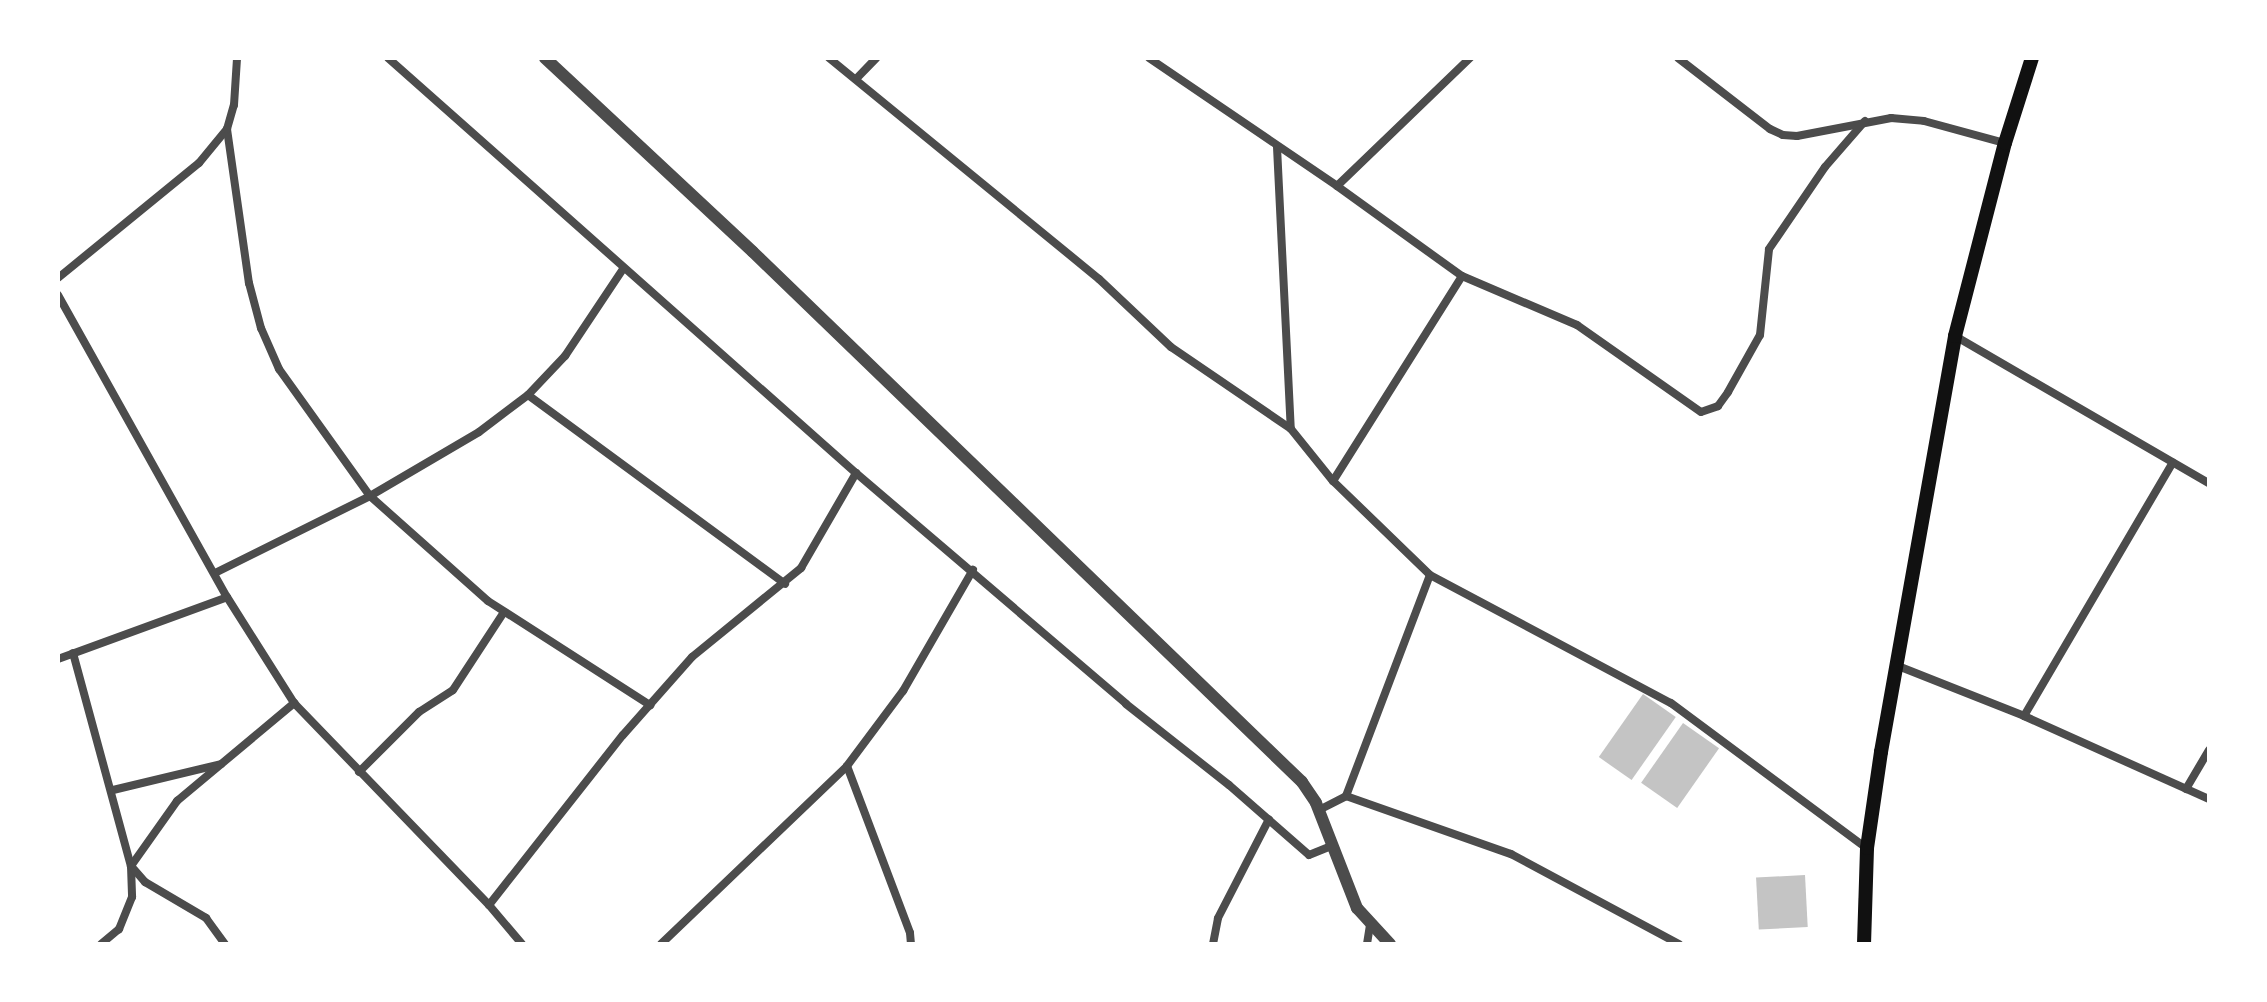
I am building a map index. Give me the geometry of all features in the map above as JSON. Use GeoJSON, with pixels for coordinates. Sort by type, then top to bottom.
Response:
{"type":"FeatureCollection","features":[{"type":"Feature","properties":{"kind":"main road"},"geometry":{"type":"LineString","coordinates":[[1864,944],[1867,848],[1955,336],[2005,143],[2032,58]]}},
{"type":"Feature","properties":{"kind":"street"},"geometry":{"type":"LineString","coordinates":[[58,278],[199,163],[227,129],[234,105],[237,58]]}},
{"type":"Feature","properties":{"kind":"street"},"geometry":{"type":"LineString","coordinates":[[388,58],[856,473],[1126,704],[1309,855],[1331,846]]}},
{"type":"Feature","properties":{"kind":"street"},"geometry":{"type":"LineString","coordinates":[[545,58],[753,252],[1302,782],[1319,810],[1348,891],[1370,926],[1390,944]]}},
{"type":"Feature","properties":{"kind":"street"},"geometry":{"type":"LineString","coordinates":[[829,58],[1099,279],[1171,347],[1291,429],[1333,481],[1430,575],[1671,703],[1867,848]]}},
{"type":"Feature","properties":{"kind":"street"},"geometry":{"type":"LineString","coordinates":[[857,78],[876,58]]}},
{"type":"Feature","properties":{"kind":"street"},"geometry":{"type":"LineString","coordinates":[[1149,58],[1337,186],[1462,276],[1577,325],[1701,412],[1711,410],[1728,392],[1760,335],[1769,249],[1825,167],[1865,121]]}},
{"type":"Feature","properties":{"kind":"street"},"geometry":{"type":"LineString","coordinates":[[1337,186],[1470,58]]}},
{"type":"Feature","properties":{"kind":"street"},"geometry":{"type":"LineString","coordinates":[[1678,58],[1770,129],[1783,135],[1820,132],[1891,118],[1924,121],[2005,143]]}},
{"type":"Feature","properties":{"kind":"street"},"geometry":{"type":"LineString","coordinates":[[227,129],[249,283],[261,328],[279,369],[370,496],[504,612],[650,705]]}},
{"type":"Feature","properties":{"kind":"street"},"geometry":{"type":"LineString","coordinates":[[1277,147],[1291,429]]}},
{"type":"Feature","properties":{"kind":"street"},"geometry":{"type":"LineString","coordinates":[[215,573],[370,496],[479,432],[528,395],[565,356],[623,269]]}},
{"type":"Feature","properties":{"kind":"street"},"geometry":{"type":"LineString","coordinates":[[1333,481],[1462,276]]}},
{"type":"Feature","properties":{"kind":"street"},"geometry":{"type":"LineString","coordinates":[[58,295],[227,597],[294,703],[489,905],[522,944]]}},
{"type":"Feature","properties":{"kind":"street"},"geometry":{"type":"LineString","coordinates":[[1955,336],[2209,483]]}},
{"type":"Feature","properties":{"kind":"street"},"geometry":{"type":"LineString","coordinates":[[528,395],[785,584]]}},
{"type":"Feature","properties":{"kind":"street"},"geometry":{"type":"LineString","coordinates":[[2024,716],[2173,462]]}},
{"type":"Feature","properties":{"kind":"street"},"geometry":{"type":"LineString","coordinates":[[489,905],[692,657],[801,568],[856,473]]}},
{"type":"Feature","properties":{"kind":"street"},"geometry":{"type":"LineString","coordinates":[[661,944],[847,766],[903,691],[973,570]]}},
{"type":"Feature","properties":{"kind":"street"},"geometry":{"type":"LineString","coordinates":[[1319,810],[1346,796],[1430,575]]}},
{"type":"Feature","properties":{"kind":"street"},"geometry":{"type":"LineString","coordinates":[[58,659],[227,597]]}},
{"type":"Feature","properties":{"kind":"street"},"geometry":{"type":"LineString","coordinates":[[359,772],[419,712],[453,690],[504,612]]}},
{"type":"Feature","properties":{"kind":"street"},"geometry":{"type":"LineString","coordinates":[[73,653],[113,790],[131,866],[132,897],[119,929],[101,944]]}},
{"type":"Feature","properties":{"kind":"street"},"geometry":{"type":"LineString","coordinates":[[1898,666],[2024,716],[2209,799]]}},
{"type":"Feature","properties":{"kind":"street"},"geometry":{"type":"LineString","coordinates":[[131,866],[177,801],[294,703]]}},
{"type":"Feature","properties":{"kind":"street"},"geometry":{"type":"LineString","coordinates":[[2186,789],[2209,750]]}},
{"type":"Feature","properties":{"kind":"street"},"geometry":{"type":"LineString","coordinates":[[113,790],[225,762]]}},
{"type":"Feature","properties":{"kind":"street"},"geometry":{"type":"LineString","coordinates":[[847,766],[910,933],[911,944]]}},
{"type":"Feature","properties":{"kind":"street"},"geometry":{"type":"LineString","coordinates":[[1346,796],[1511,854],[1679,944]]}},
{"type":"Feature","properties":{"kind":"street"},"geometry":{"type":"LineString","coordinates":[[1213,944],[1218,918],[1269,819]]}},
{"type":"Feature","properties":{"kind":"street"},"geometry":{"type":"LineString","coordinates":[[131,866],[145,882],[206,918],[225,944]]}},
{"type":"Feature","properties":{"kind":"street"},"geometry":{"type":"LineString","coordinates":[[1367,944],[1370,926]]}},
{"type":"Feature","properties":{"kind":"building"},"geometry":{"type":"Polygon","coordinates":[[[1643,694],[1676,717],[1632,780],[1599,757],[1643,694]]]}},
{"type":"Feature","properties":{"kind":"building"},"geometry":{"type":"Polygon","coordinates":[[[1683,723],[1719,748],[1677,808],[1641,783],[1683,723]]]}},
{"type":"Feature","properties":{"kind":"building"},"geometry":{"type":"Polygon","coordinates":[[[1805,875],[1808,927],[1759,929],[1756,878],[1805,875]]]}}]}
